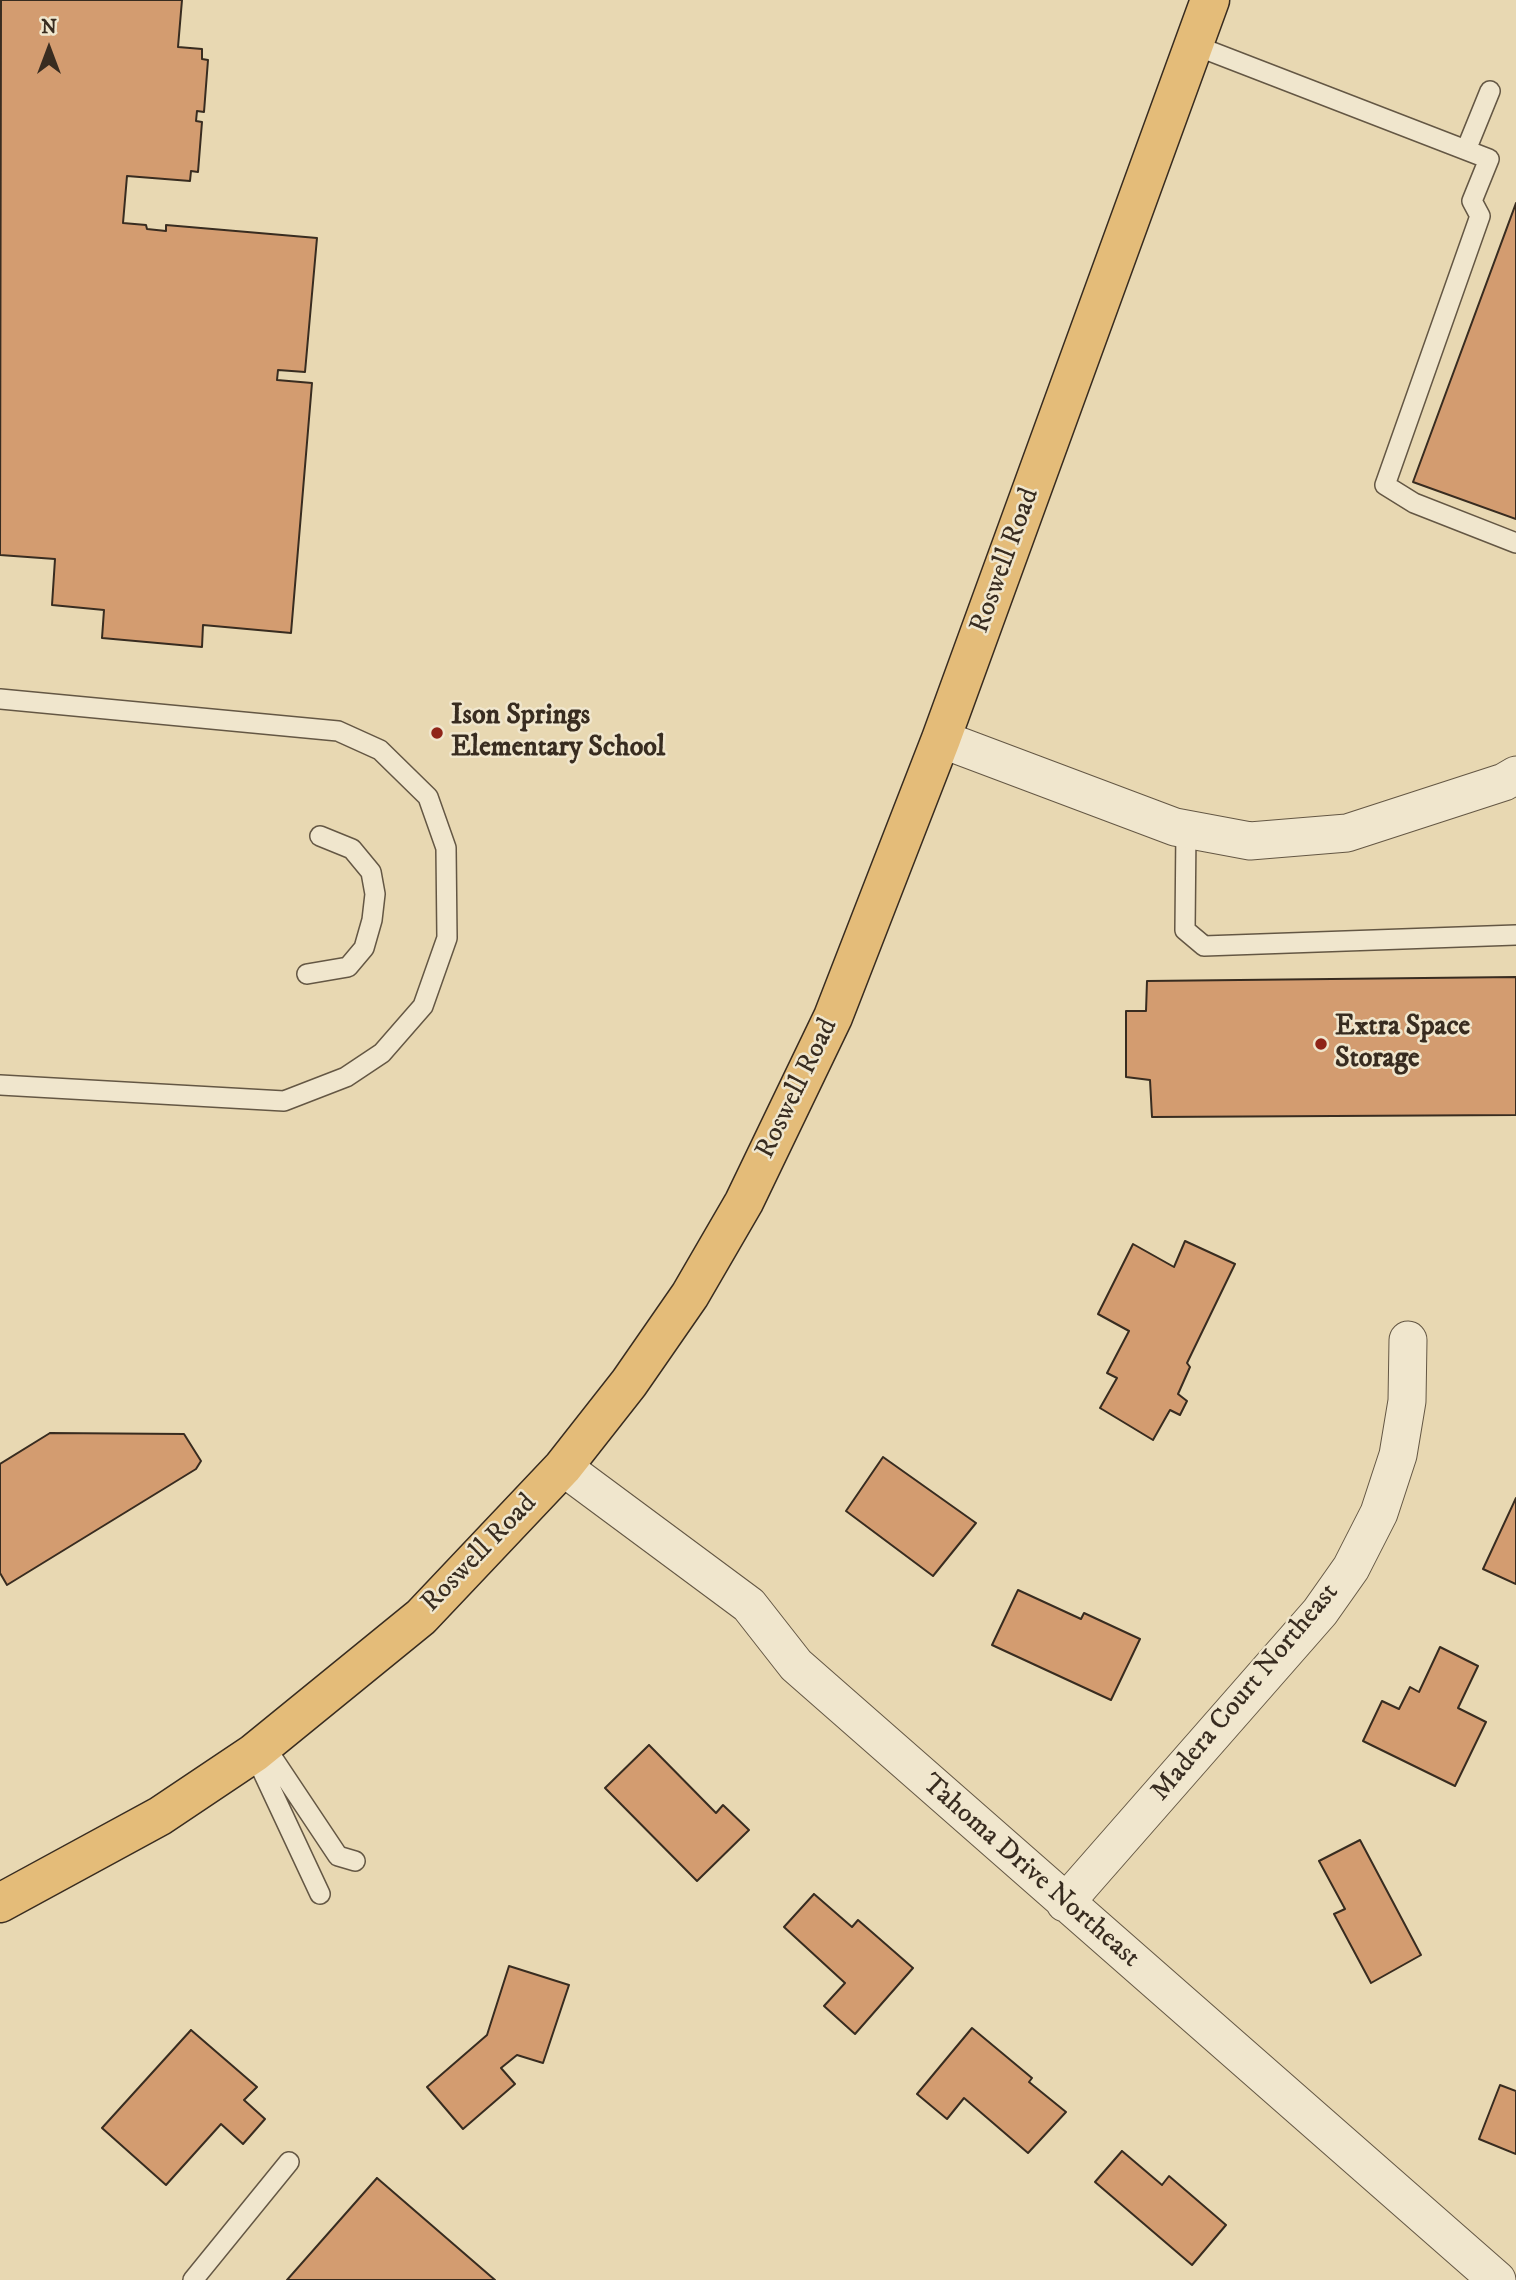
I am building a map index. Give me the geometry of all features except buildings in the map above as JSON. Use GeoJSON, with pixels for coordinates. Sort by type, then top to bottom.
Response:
{"type":"FeatureCollection","features":[{"type":"Feature","properties":{"kind":"main road","name":"Roswell Road"},"geometry":{"type":"LineString","coordinates":[[0,1903],[160,1816],[259,1749],[421,1617],[563,1467],[629,1383],[690,1296],[744,1202],[833,1017],[941,739],[1210,0]]}},
{"type":"Feature","properties":{"kind":"street"},"geometry":{"type":"LineString","coordinates":[[941,739],[1175,827],[1250,841],[1347,833],[1504,782],[1516,775]]}},
{"type":"Feature","properties":{"kind":"street","name":"Madera Court Northeast"},"geometry":{"type":"LineString","coordinates":[[1065,1903],[1320,1612],[1351,1567],[1379,1513],[1398,1455],[1407,1401],[1408,1340]]}},
{"type":"Feature","properties":{"kind":"street","name":"Tahoma Drive Northeast"},"geometry":{"type":"LineString","coordinates":[[563,1467],[749,1605],[796,1665],[1497,2280]]}},
{"type":"Feature","properties":{"kind":"lane"},"geometry":{"type":"LineString","coordinates":[[1194,45],[1489,159],[1472,201],[1480,216],[1385,485],[1414,503],[1516,543]]}},
{"type":"Feature","properties":{"kind":"lane"},"geometry":{"type":"LineString","coordinates":[[1466,150],[1490,91]]}},
{"type":"Feature","properties":{"kind":"lane"},"geometry":{"type":"LineString","coordinates":[[0,699],[338,731],[380,750],[428,797],[446,848],[447,938],[423,1006],[382,1053],[346,1077],[284,1101],[0,1085]]}},
{"type":"Feature","properties":{"kind":"lane"},"geometry":{"type":"LineString","coordinates":[[1186,829],[1185,930],[1204,946],[1516,935]]}},
{"type":"Feature","properties":{"kind":"lane"},"geometry":{"type":"LineString","coordinates":[[307,974],[348,967],[364,948],[372,920],[375,894],[371,872],[352,849],[320,835]]}},
{"type":"Feature","properties":{"kind":"lane"},"geometry":{"type":"LineString","coordinates":[[259,1749],[338,1856],[355,1861]]}},
{"type":"Feature","properties":{"kind":"lane"},"geometry":{"type":"LineString","coordinates":[[259,1749],[320,1894]]}},
{"type":"Feature","properties":{"kind":"lane"},"geometry":{"type":"LineString","coordinates":[[193,2280],[289,2162]]}},
{"type":"Feature","properties":{"kind":"place","name":"Ison Springs Elementary School"},"geometry":{"type":"Point","coordinates":[437,733]}},
{"type":"Feature","properties":{"kind":"place","name":"Extra Space Storage"},"geometry":{"type":"Point","coordinates":[1321,1044]}}]}
